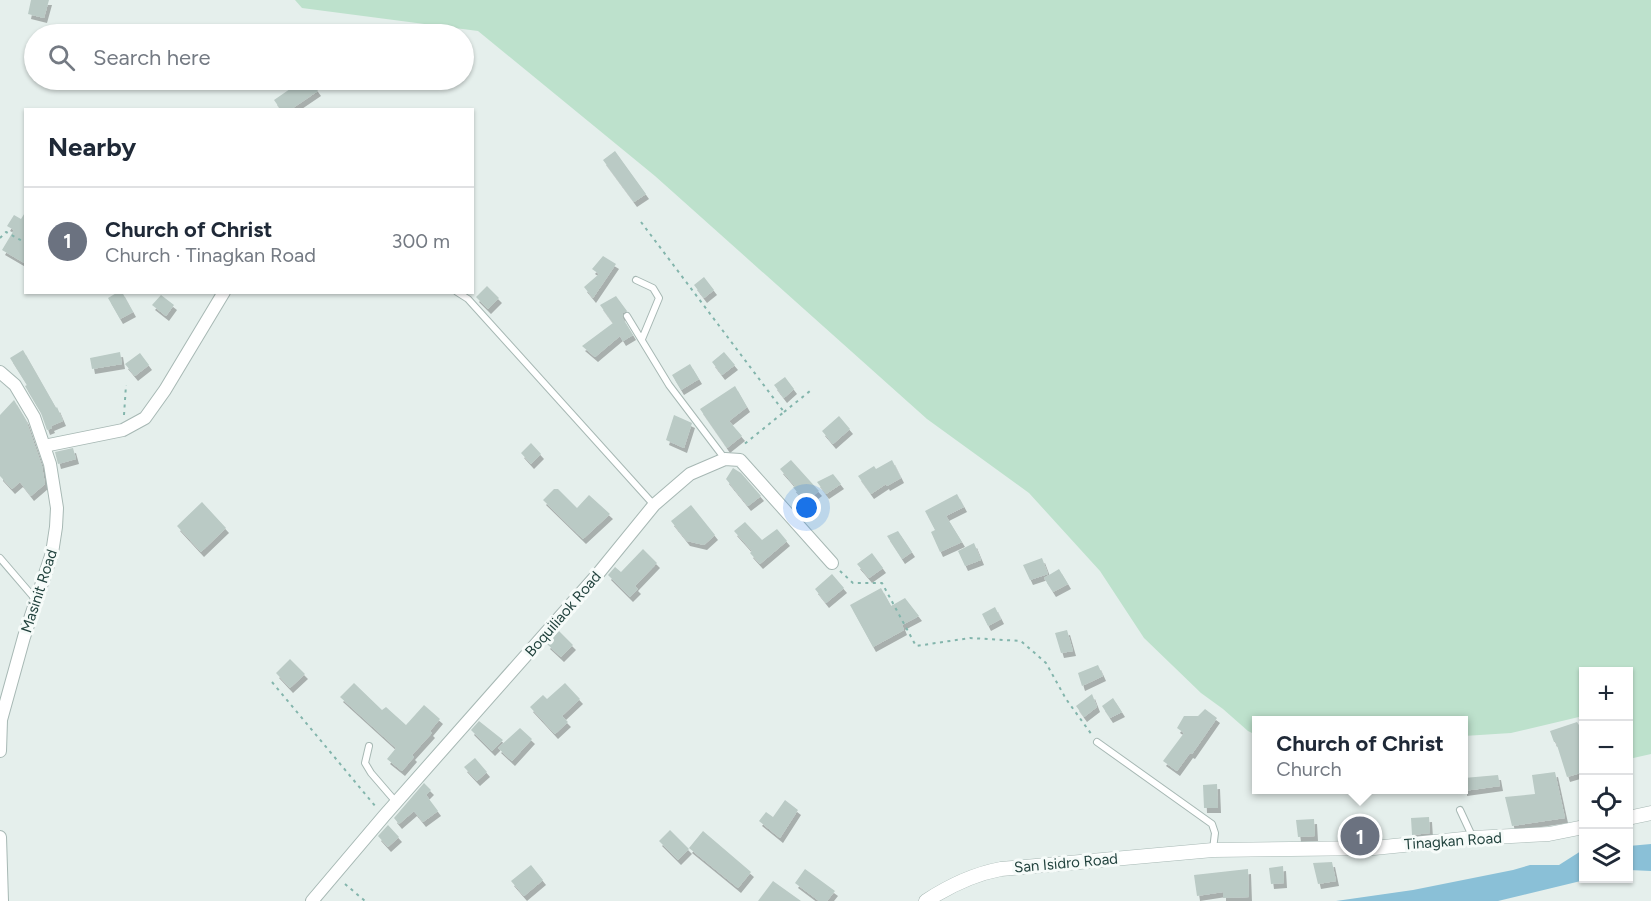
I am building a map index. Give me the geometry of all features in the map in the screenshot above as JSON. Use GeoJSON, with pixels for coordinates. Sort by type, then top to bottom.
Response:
{"type":"FeatureCollection","features":[{"type":"Feature","properties":{"kind":"street"},"geometry":{"type":"LineString","coordinates":[[44,446],[123,430],[145,418],[165,390],[223,294]]}},
{"type":"Feature","properties":{"kind":"street","name":"Masinit Road"},"geometry":{"type":"LineString","coordinates":[[0,372],[15,385],[34,417],[44,446],[57,508],[57,527],[52,553],[0,720],[0,751]]}},
{"type":"Feature","properties":{"kind":"street"},"geometry":{"type":"LineString","coordinates":[[725,459],[740,460],[832,563]]}},
{"type":"Feature","properties":{"kind":"street","name":"Boquiliaok Road"},"geometry":{"type":"LineString","coordinates":[[312,901],[396,802],[597,575],[654,505],[690,474],[725,459]]}},
{"type":"Feature","properties":{"kind":"street"},"geometry":{"type":"LineString","coordinates":[[1633,817],[1651,813]]}},
{"type":"Feature","properties":{"kind":"street","name":"Tinagkan Road"},"geometry":{"type":"LineString","coordinates":[[1213,850],[1374,848],[1473,838],[1549,834],[1579,828]]}},
{"type":"Feature","properties":{"kind":"street"},"geometry":{"type":"LineString","coordinates":[[0,837],[2,890]]}},
{"type":"Feature","properties":{"kind":"street","name":"San Isidro Road"},"geometry":{"type":"LineString","coordinates":[[926,901],[959,883],[1001,869],[1213,850]]}},
{"type":"Feature","properties":{"kind":"lane"},"geometry":{"type":"LineString","coordinates":[[636,280],[653,288],[659,298],[642,339]]}},
{"type":"Feature","properties":{"kind":"lane"},"geometry":{"type":"LineString","coordinates":[[460,294],[468,299],[654,505]]}},
{"type":"Feature","properties":{"kind":"lane"},"geometry":{"type":"LineString","coordinates":[[627,316],[669,385],[725,459]]}},
{"type":"Feature","properties":{"kind":"lane"},"geometry":{"type":"LineString","coordinates":[[0,558],[36,601]]}},
{"type":"Feature","properties":{"kind":"lane"},"geometry":{"type":"LineString","coordinates":[[1097,742],[1212,824],[1215,833],[1213,850]]}},
{"type":"Feature","properties":{"kind":"lane"},"geometry":{"type":"LineString","coordinates":[[369,746],[365,763],[396,802]]}},
{"type":"Feature","properties":{"kind":"lane"},"geometry":{"type":"LineString","coordinates":[[1460,810],[1473,838]]}},
{"type":"Feature","properties":{"kind":"path"},"geometry":{"type":"LineString","coordinates":[[641,222],[784,412]]}},
{"type":"Feature","properties":{"kind":"path"},"geometry":{"type":"LineString","coordinates":[[0,238],[6,232],[24,242]]}},
{"type":"Feature","properties":{"kind":"path"},"geometry":{"type":"LineString","coordinates":[[123,430],[126,385]]}},
{"type":"Feature","properties":{"kind":"path"},"geometry":{"type":"LineString","coordinates":[[725,459],[810,391]]}},
{"type":"Feature","properties":{"kind":"path"},"geometry":{"type":"LineString","coordinates":[[832,563],[853,583],[882,583],[916,646],[970,638],[1021,641],[1046,663],[1065,699],[1097,742]]}},
{"type":"Feature","properties":{"kind":"path"},"geometry":{"type":"LineString","coordinates":[[272,682],[384,816]]}},
{"type":"Feature","properties":{"kind":"path"},"geometry":{"type":"LineString","coordinates":[[334,874],[365,901]]}},
{"type":"Feature","properties":{"kind":"green space"},"geometry":{"type":"Polygon","coordinates":[[[295,0],[1651,0],[1651,754],[1633,758],[1633,667],[1579,667],[1579,717],[1511,733],[1468,736],[1468,716],[1252,716],[1252,733],[1248,731],[1201,693],[1144,638],[1100,571],[1029,493],[927,419],[655,176],[478,31],[474,30],[474,24],[424,24],[302,8],[295,0]]]}},
{"type":"Feature","properties":{"kind":"water"},"geometry":{"type":"Polygon","coordinates":[[[1651,844],[1651,871],[1633,870],[1633,846],[1651,844]]]}},
{"type":"Feature","properties":{"kind":"water"},"geometry":{"type":"Polygon","coordinates":[[[1579,852],[1579,881],[1498,901],[1336,901],[1413,890],[1530,865],[1559,865],[1579,852]]]}},
{"type":"Feature","properties":{"kind":"building"},"geometry":{"type":"Polygon","coordinates":[[[31,0],[49,0],[44,18],[28,14],[31,0]]]}},
{"type":"Feature","properties":{"kind":"building"},"geometry":{"type":"Polygon","coordinates":[[[288,90],[318,91],[293,108],[280,108],[274,100],[288,90]]]}},
{"type":"Feature","properties":{"kind":"building"},"geometry":{"type":"Polygon","coordinates":[[[615,151],[646,194],[634,202],[603,160],[615,151]]]}},
{"type":"Feature","properties":{"kind":"building"},"geometry":{"type":"Polygon","coordinates":[[[24,214],[24,263],[2,250],[14,230],[7,226],[14,215],[21,219],[24,214]]]}},
{"type":"Feature","properties":{"kind":"building"},"geometry":{"type":"Polygon","coordinates":[[[603,256],[616,264],[593,298],[584,287],[599,274],[592,269],[603,256]]]}},
{"type":"Feature","properties":{"kind":"building"},"geometry":{"type":"Polygon","coordinates":[[[704,277],[714,290],[704,298],[694,285],[704,277]]]}},
{"type":"Feature","properties":{"kind":"building"},"geometry":{"type":"Polygon","coordinates":[[[487,286],[499,298],[488,309],[476,297],[487,286]]]}},
{"type":"Feature","properties":{"kind":"building"},"geometry":{"type":"Polygon","coordinates":[[[115,294],[123,294],[133,312],[120,319],[108,298],[115,294]]]}},
{"type":"Feature","properties":{"kind":"building"},"geometry":{"type":"Polygon","coordinates":[[[161,295],[174,305],[166,316],[152,305],[161,295]]]}},
{"type":"Feature","properties":{"kind":"building"},"geometry":{"type":"Polygon","coordinates":[[[616,296],[627,311],[622,317],[633,335],[623,341],[620,336],[595,357],[582,346],[613,323],[600,305],[616,296]]]}},
{"type":"Feature","properties":{"kind":"building"},"geometry":{"type":"Polygon","coordinates":[[[23,350],[63,421],[47,430],[41,413],[25,386],[27,385],[10,358],[23,350]]]}},
{"type":"Feature","properties":{"kind":"building"},"geometry":{"type":"Polygon","coordinates":[[[120,352],[122,364],[92,369],[90,358],[120,352]]]}},
{"type":"Feature","properties":{"kind":"building"},"geometry":{"type":"Polygon","coordinates":[[[724,352],[735,365],[722,375],[712,362],[724,352]]]}},
{"type":"Feature","properties":{"kind":"building"},"geometry":{"type":"Polygon","coordinates":[[[140,353],[149,365],[135,376],[125,364],[140,353]]]}},
{"type":"Feature","properties":{"kind":"building"},"geometry":{"type":"Polygon","coordinates":[[[690,364],[699,379],[681,390],[672,375],[690,364]]]}},
{"type":"Feature","properties":{"kind":"building"},"geometry":{"type":"Polygon","coordinates":[[[785,377],[794,389],[784,398],[774,385],[785,377]]]}},
{"type":"Feature","properties":{"kind":"building"},"geometry":{"type":"Polygon","coordinates":[[[735,386],[747,407],[729,421],[742,436],[727,448],[700,409],[735,386]]]}},
{"type":"Feature","properties":{"kind":"building"},"geometry":{"type":"Polygon","coordinates":[[[14,400],[26,420],[42,466],[45,484],[31,496],[20,482],[12,489],[0,476],[0,415],[14,400]]]}},
{"type":"Feature","properties":{"kind":"building"},"geometry":{"type":"Polygon","coordinates":[[[674,415],[692,423],[684,448],[666,440],[674,415]]]}},
{"type":"Feature","properties":{"kind":"building"},"geometry":{"type":"Polygon","coordinates":[[[839,416],[850,429],[833,444],[822,431],[839,416]]]}},
{"type":"Feature","properties":{"kind":"building"},"geometry":{"type":"Polygon","coordinates":[[[531,443],[541,454],[531,464],[521,453],[531,443]]]}},
{"type":"Feature","properties":{"kind":"building"},"geometry":{"type":"Polygon","coordinates":[[[73,448],[76,459],[58,464],[55,452],[73,448]]]}},
{"type":"Feature","properties":{"kind":"building"},"geometry":{"type":"Polygon","coordinates":[[[791,460],[819,491],[805,502],[780,469],[791,460]]]}},
{"type":"Feature","properties":{"kind":"building"},"geometry":{"type":"Polygon","coordinates":[[[892,460],[901,478],[871,494],[858,476],[874,466],[876,469],[892,460]]]}},
{"type":"Feature","properties":{"kind":"building"},"geometry":{"type":"Polygon","coordinates":[[[733,468],[741,473],[761,496],[748,506],[726,479],[733,468]]]}},
{"type":"Feature","properties":{"kind":"building"},"geometry":{"type":"Polygon","coordinates":[[[833,474],[841,484],[826,494],[817,482],[833,474]]]}},
{"type":"Feature","properties":{"kind":"building"},"geometry":{"type":"Polygon","coordinates":[[[554,489],[558,489],[577,508],[589,495],[610,514],[583,539],[543,500],[554,489]]]}},
{"type":"Feature","properties":{"kind":"building"},"geometry":{"type":"Polygon","coordinates":[[[957,494],[964,507],[946,516],[962,542],[940,552],[931,532],[935,530],[925,511],[957,494]]]}},
{"type":"Feature","properties":{"kind":"building"},"geometry":{"type":"Polygon","coordinates":[[[202,502],[226,528],[201,552],[177,526],[202,502]]]}},
{"type":"Feature","properties":{"kind":"building"},"geometry":{"type":"Polygon","coordinates":[[[691,505],[715,535],[704,545],[687,541],[671,521],[691,505]]]}},
{"type":"Feature","properties":{"kind":"building"},"geometry":{"type":"Polygon","coordinates":[[[745,522],[762,540],[777,529],[787,541],[760,564],[734,531],[745,522]]]}},
{"type":"Feature","properties":{"kind":"building"},"geometry":{"type":"Polygon","coordinates":[[[898,531],[912,552],[902,559],[887,536],[898,531]]]}},
{"type":"Feature","properties":{"kind":"building"},"geometry":{"type":"Polygon","coordinates":[[[974,543],[981,560],[965,566],[958,551],[974,543]]]}},
{"type":"Feature","properties":{"kind":"building"},"geometry":{"type":"Polygon","coordinates":[[[643,549],[657,563],[635,586],[638,589],[630,597],[608,575],[615,567],[621,572],[643,549]]]}},
{"type":"Feature","properties":{"kind":"building"},"geometry":{"type":"Polygon","coordinates":[[[872,553],[883,568],[869,578],[857,564],[872,553]]]}},
{"type":"Feature","properties":{"kind":"building"},"geometry":{"type":"Polygon","coordinates":[[[1042,558],[1048,574],[1030,580],[1023,565],[1042,558]]]}},
{"type":"Feature","properties":{"kind":"building"},"geometry":{"type":"Polygon","coordinates":[[[1059,569],[1068,584],[1053,592],[1044,578],[1059,569]]]}},
{"type":"Feature","properties":{"kind":"building"},"geometry":{"type":"Polygon","coordinates":[[[832,574],[844,588],[826,603],[815,589],[832,574]]]}},
{"type":"Feature","properties":{"kind":"building"},"geometry":{"type":"Polygon","coordinates":[[[881,588],[891,606],[905,598],[919,616],[902,625],[904,630],[873,647],[850,605],[881,588]]]}},
{"type":"Feature","properties":{"kind":"building"},"geometry":{"type":"Polygon","coordinates":[[[995,607],[1001,619],[988,626],[982,614],[995,607]]]}},
{"type":"Feature","properties":{"kind":"building"},"geometry":{"type":"Polygon","coordinates":[[[1067,630],[1073,651],[1061,653],[1055,633],[1067,630]]]}},
{"type":"Feature","properties":{"kind":"building"},"geometry":{"type":"Polygon","coordinates":[[[559,631],[573,645],[561,657],[547,644],[559,631]]]}},
{"type":"Feature","properties":{"kind":"building"},"geometry":{"type":"Polygon","coordinates":[[[290,659],[305,674],[290,688],[276,673],[290,659]]]}},
{"type":"Feature","properties":{"kind":"building"},"geometry":{"type":"Polygon","coordinates":[[[1098,665],[1103,676],[1082,686],[1078,673],[1098,665]]]}},
{"type":"Feature","properties":{"kind":"building"},"geometry":{"type":"Polygon","coordinates":[[[354,683],[382,710],[386,707],[406,725],[424,705],[440,719],[430,731],[432,733],[412,755],[414,757],[402,771],[387,759],[396,748],[340,697],[354,683]]]}},
{"type":"Feature","properties":{"kind":"building"},"geometry":{"type":"Polygon","coordinates":[[[565,683],[580,699],[562,716],[568,722],[555,734],[530,707],[543,695],[547,699],[565,683]]]}},
{"type":"Feature","properties":{"kind":"building"},"geometry":{"type":"Polygon","coordinates":[[[1092,694],[1097,707],[1084,717],[1076,706],[1092,694]]]}},
{"type":"Feature","properties":{"kind":"building"},"geometry":{"type":"Polygon","coordinates":[[[1113,698],[1122,712],[1110,718],[1102,706],[1113,698]]]}},
{"type":"Feature","properties":{"kind":"building"},"geometry":{"type":"Polygon","coordinates":[[[1205,709],[1217,718],[1177,771],[1163,761],[1184,733],[1177,728],[1184,716],[1198,716],[1205,709]]]}},
{"type":"Feature","properties":{"kind":"building"},"geometry":{"type":"Polygon","coordinates":[[[479,721],[503,740],[492,751],[471,730],[479,721]]]}},
{"type":"Feature","properties":{"kind":"building"},"geometry":{"type":"Polygon","coordinates":[[[1577,722],[1579,725],[1579,773],[1567,777],[1556,742],[1550,731],[1577,722]]]}},
{"type":"Feature","properties":{"kind":"building"},"geometry":{"type":"Polygon","coordinates":[[[520,728],[532,739],[512,761],[498,748],[520,728]]]}},
{"type":"Feature","properties":{"kind":"building"},"geometry":{"type":"Polygon","coordinates":[[[475,758],[487,772],[477,781],[464,767],[475,758]]]}},
{"type":"Feature","properties":{"kind":"building"},"geometry":{"type":"Polygon","coordinates":[[[1555,772],[1565,818],[1512,826],[1505,797],[1535,794],[1532,775],[1555,772]]]}},
{"type":"Feature","properties":{"kind":"building"},"geometry":{"type":"Polygon","coordinates":[[[1498,775],[1500,786],[1468,790],[1468,778],[1498,775]]]}},
{"type":"Feature","properties":{"kind":"building"},"geometry":{"type":"Polygon","coordinates":[[[424,783],[431,790],[426,795],[438,811],[423,822],[414,811],[399,824],[394,818],[424,783]]]}},
{"type":"Feature","properties":{"kind":"building"},"geometry":{"type":"Polygon","coordinates":[[[1217,784],[1218,808],[1204,808],[1203,785],[1217,784]]]}},
{"type":"Feature","properties":{"kind":"building"},"geometry":{"type":"Polygon","coordinates":[[[785,800],[798,810],[780,838],[759,821],[766,812],[773,817],[785,800]]]}},
{"type":"Feature","properties":{"kind":"building"},"geometry":{"type":"Polygon","coordinates":[[[1429,817],[1430,833],[1412,835],[1411,818],[1429,817]]]}},
{"type":"Feature","properties":{"kind":"building"},"geometry":{"type":"Polygon","coordinates":[[[1314,819],[1315,836],[1298,837],[1296,820],[1314,819]]]}},
{"type":"Feature","properties":{"kind":"building"},"geometry":{"type":"Polygon","coordinates":[[[388,825],[399,837],[388,847],[378,836],[388,825]]]}},
{"type":"Feature","properties":{"kind":"building"},"geometry":{"type":"Polygon","coordinates":[[[1367,826],[1368,838],[1345,839],[1344,827],[1367,826]]]}},
{"type":"Feature","properties":{"kind":"building"},"geometry":{"type":"Polygon","coordinates":[[[670,830],[689,849],[678,860],[659,841],[670,830]]]}},
{"type":"Feature","properties":{"kind":"building"},"geometry":{"type":"Polygon","coordinates":[[[703,831],[751,872],[738,888],[689,848],[703,831]]]}},
{"type":"Feature","properties":{"kind":"building"},"geometry":{"type":"Polygon","coordinates":[[[1332,862],[1336,881],[1318,884],[1313,863],[1332,862]]]}},
{"type":"Feature","properties":{"kind":"building"},"geometry":{"type":"Polygon","coordinates":[[[531,865],[543,880],[524,896],[511,881],[531,865]]]}},
{"type":"Feature","properties":{"kind":"building"},"geometry":{"type":"Polygon","coordinates":[[[1283,866],[1284,883],[1271,884],[1269,868],[1283,866]]]}},
{"type":"Feature","properties":{"kind":"building"},"geometry":{"type":"Polygon","coordinates":[[[805,869],[835,891],[827,901],[819,901],[795,883],[805,869]]]}},
{"type":"Feature","properties":{"kind":"building"},"geometry":{"type":"Polygon","coordinates":[[[1248,869],[1249,897],[1223,898],[1223,892],[1197,896],[1194,875],[1248,869]]]}},
{"type":"Feature","properties":{"kind":"building"},"geometry":{"type":"Polygon","coordinates":[[[773,881],[801,901],[758,901],[773,881]]]}},
{"type":"Feature","properties":{"kind":"place","name":"Church of Christ"},"geometry":{"type":"Point","coordinates":[1360,836]}}]}
